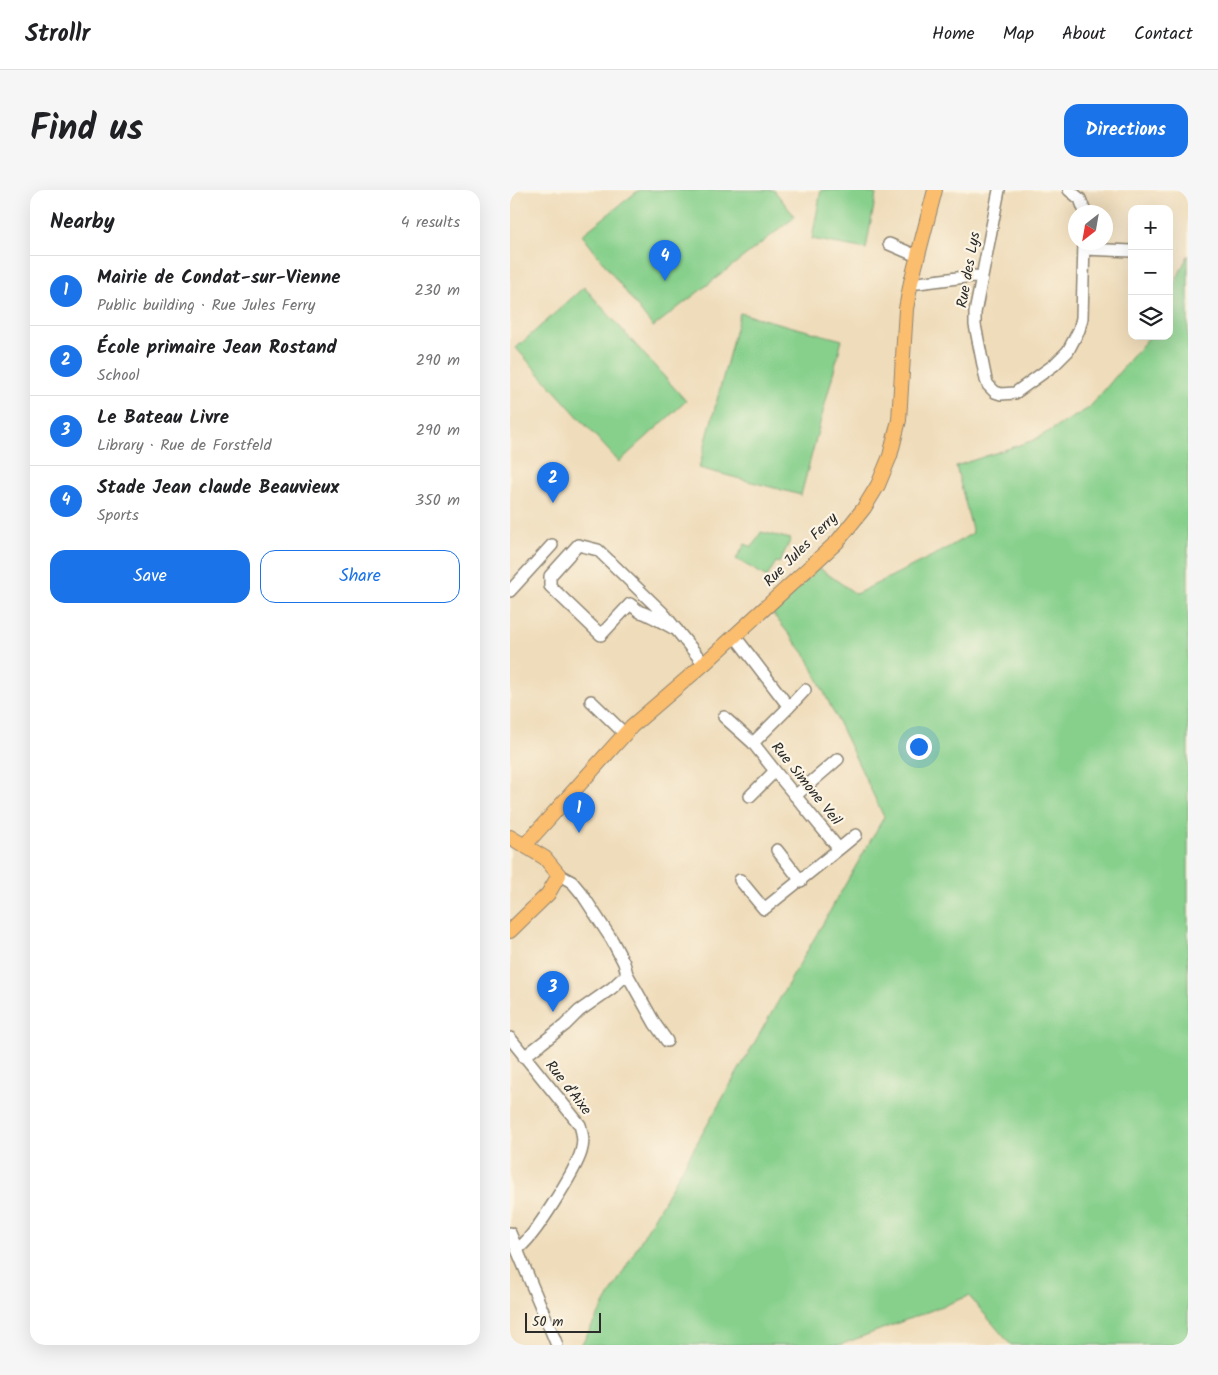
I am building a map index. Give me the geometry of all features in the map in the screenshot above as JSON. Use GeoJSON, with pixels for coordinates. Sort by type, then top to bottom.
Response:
{"type":"FeatureCollection","features":[{"type":"Feature","properties":{"kind":"main road","name":"Rue Jules Ferry"},"geometry":{"type":"LineString","coordinates":[[525,845],[625,734],[837,542],[864,508],[878,485],[890,456],[899,420],[906,309],[934,190]]}},
{"type":"Feature","properties":{"kind":"main road"},"geometry":{"type":"LineString","coordinates":[[510,837],[544,858],[559,875],[548,894],[510,932]]}},
{"type":"Feature","properties":{"kind":"street","name":"Rue des Lys"},"geometry":{"type":"LineString","coordinates":[[999,190],[975,313],[975,326],[986,380],[995,392],[1001,394],[1015,392],[1054,366],[1075,341],[1080,330],[1082,318],[1084,250]]}},
{"type":"Feature","properties":{"kind":"street"},"geometry":{"type":"LineString","coordinates":[[1070,190],[1080,198],[1082,205]]}},
{"type":"Feature","properties":{"kind":"street"},"geometry":{"type":"LineString","coordinates":[[889,244],[917,256]]}},
{"type":"Feature","properties":{"kind":"street"},"geometry":{"type":"LineString","coordinates":[[1113,249],[1128,251]]}},
{"type":"Feature","properties":{"kind":"street"},"geometry":{"type":"LineString","coordinates":[[911,282],[973,276],[982,277]]}},
{"type":"Feature","properties":{"kind":"street"},"geometry":{"type":"LineString","coordinates":[[510,591],[552,545]]}},
{"type":"Feature","properties":{"kind":"street"},"geometry":{"type":"LineString","coordinates":[[677,630],[644,612],[640,612],[630,604],[601,635],[550,586],[550,576],[578,545],[598,550],[663,613],[677,630],[704,664]]}},
{"type":"Feature","properties":{"kind":"street"},"geometry":{"type":"LineString","coordinates":[[734,635],[788,707]]}},
{"type":"Feature","properties":{"kind":"street","name":"Rue Simone Veil"},"geometry":{"type":"LineString","coordinates":[[740,880],[764,909],[839,849],[753,743],[805,690]]}},
{"type":"Feature","properties":{"kind":"street"},"geometry":{"type":"LineString","coordinates":[[591,701],[625,734]]}},
{"type":"Feature","properties":{"kind":"street"},"geometry":{"type":"LineString","coordinates":[[724,717],[753,743]]}},
{"type":"Feature","properties":{"kind":"street"},"geometry":{"type":"LineString","coordinates":[[795,796],[838,759]]}},
{"type":"Feature","properties":{"kind":"street"},"geometry":{"type":"LineString","coordinates":[[750,796],[775,771]]}},
{"type":"Feature","properties":{"kind":"street"},"geometry":{"type":"LineString","coordinates":[[839,849],[856,835]]}},
{"type":"Feature","properties":{"kind":"street"},"geometry":{"type":"LineString","coordinates":[[777,850],[801,881]]}},
{"type":"Feature","properties":{"kind":"street"},"geometry":{"type":"LineString","coordinates":[[559,875],[572,882],[582,894],[612,940],[655,1024],[667,1040]]}},
{"type":"Feature","properties":{"kind":"street"},"geometry":{"type":"LineString","coordinates":[[524,1057],[565,1025],[579,1011],[612,988],[628,974]]}},
{"type":"Feature","properties":{"kind":"street","name":"Rue d'Aixe"},"geometry":{"type":"LineString","coordinates":[[510,1038],[580,1125],[583,1138],[581,1152],[575,1168],[531,1237],[518,1248]]}},
{"type":"Feature","properties":{"kind":"street"},"geometry":{"type":"LineString","coordinates":[[510,1233],[518,1248],[557,1345]]}},
{"type":"Feature","properties":{"kind":"green space"},"geometry":{"type":"Polygon","coordinates":[[[639,190],[774,190],[795,217],[653,327],[582,235],[639,190]]]}},
{"type":"Feature","properties":{"kind":"green space"},"geometry":{"type":"Polygon","coordinates":[[[821,190],[850,190],[876,194],[866,249],[812,239],[821,190]]]}},
{"type":"Feature","properties":{"kind":"green space"},"geometry":{"type":"Polygon","coordinates":[[[1188,255],[1188,1345],[1011,1345],[969,1296],[840,1345],[581,1345],[884,817],[807,657],[773,614],[819,568],[856,594],[940,552],[973,533],[956,466],[1034,440],[1089,408],[1147,340],[1173,340],[1173,287],[1188,255]]]}},
{"type":"Feature","properties":{"kind":"green space"},"geometry":{"type":"Polygon","coordinates":[[[584,287],[686,401],[619,462],[516,348],[584,287]]]}},
{"type":"Feature","properties":{"kind":"green space"},"geometry":{"type":"Polygon","coordinates":[[[740,313],[842,340],[801,495],[699,468],[740,313]]]}},
{"type":"Feature","properties":{"kind":"green space"},"geometry":{"type":"Polygon","coordinates":[[[761,532],[791,539],[779,563],[776,562],[767,577],[736,559],[745,544],[752,547],[761,532]]]}},
{"type":"Feature","properties":{"kind":"place","name":"Stade Jean claude Beauvieux"},"geometry":{"type":"Point","coordinates":[665,281]}},
{"type":"Feature","properties":{"kind":"place","name":"École primaire Jean Rostand"},"geometry":{"type":"Point","coordinates":[553,503]}},
{"type":"Feature","properties":{"kind":"place","name":"Mairie de Condat-sur-Vienne"},"geometry":{"type":"Point","coordinates":[579,833]}},
{"type":"Feature","properties":{"kind":"place","name":"Le Bateau Livre"},"geometry":{"type":"Point","coordinates":[553,1012]}}]}
